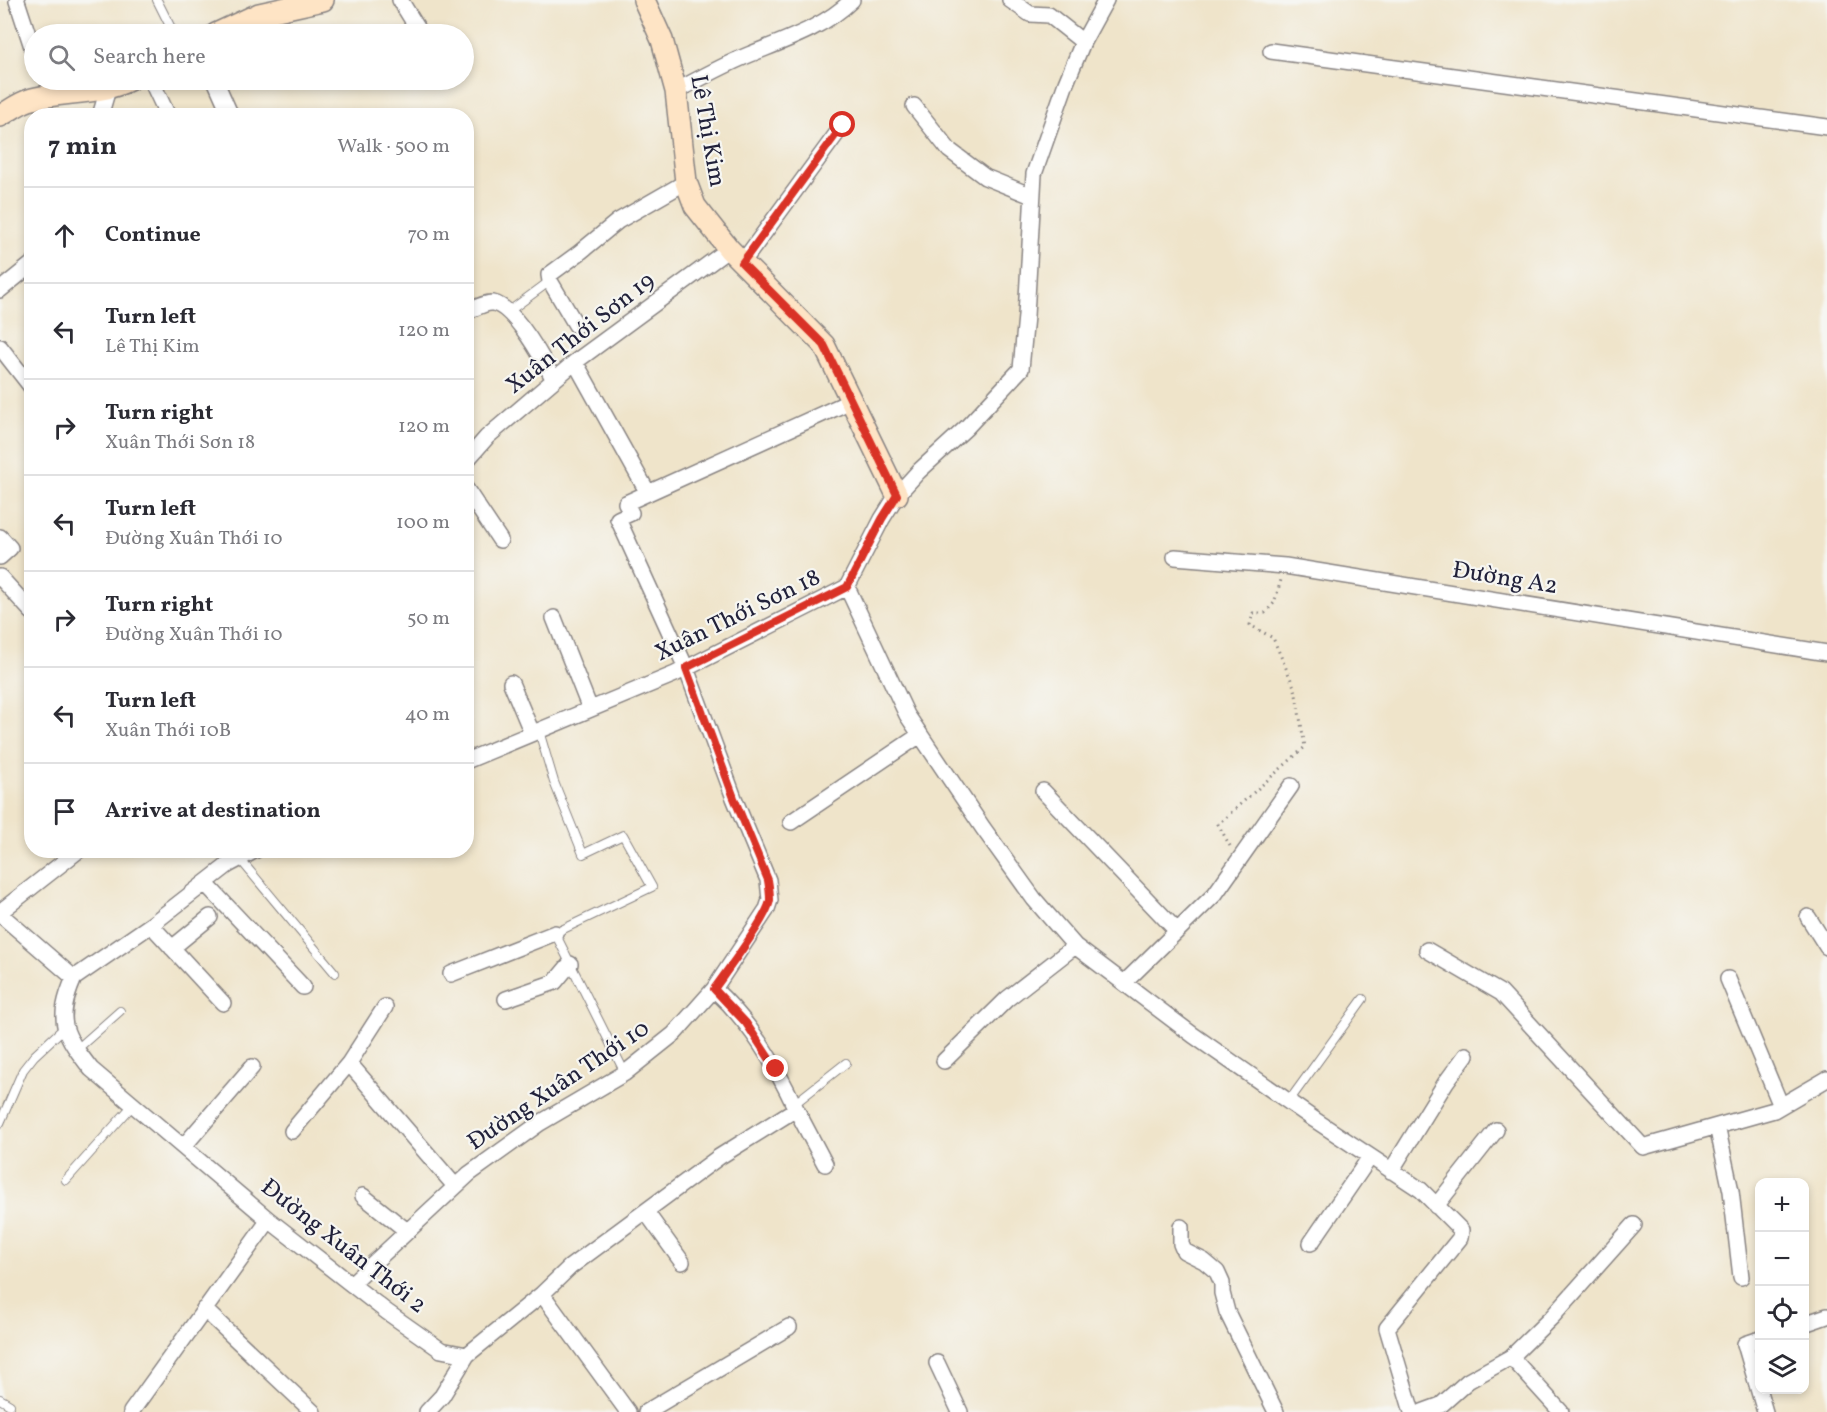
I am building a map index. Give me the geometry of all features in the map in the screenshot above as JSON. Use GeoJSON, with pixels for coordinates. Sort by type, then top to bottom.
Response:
{"type":"FeatureCollection","features":[{"type":"Feature","properties":{"kind":"street"},"geometry":{"type":"LineString","coordinates":[[238,24],[259,14],[323,0]]}},
{"type":"Feature","properties":{"kind":"street"},"geometry":{"type":"LineString","coordinates":[[400,0],[415,24]]}},
{"type":"Feature","properties":{"kind":"street","name":"Lê Thị Kim"},"geometry":{"type":"LineString","coordinates":[[644,0],[662,40],[676,91],[686,182],[695,206],[735,256],[824,345],[897,495]]}},
{"type":"Feature","properties":{"kind":"street"},"geometry":{"type":"LineString","coordinates":[[676,91],[745,57],[790,39],[830,16],[852,0]]}},
{"type":"Feature","properties":{"kind":"street"},"geometry":{"type":"LineString","coordinates":[[1010,0],[1030,14],[1049,15],[1083,42]]}},
{"type":"Feature","properties":{"kind":"street","name":"Xuân Thới Sơn 18"},"geometry":{"type":"LineString","coordinates":[[474,758],[686,668],[847,587],[897,495],[919,471],[966,428],[1021,369],[1034,174],[1083,42],[1106,0]]}},
{"type":"Feature","properties":{"kind":"street"},"geometry":{"type":"LineString","coordinates":[[17,1],[25,24]]}},
{"type":"Feature","properties":{"kind":"street"},"geometry":{"type":"LineString","coordinates":[[1271,51],[1827,127]]}},
{"type":"Feature","properties":{"kind":"street"},"geometry":{"type":"LineString","coordinates":[[0,116],[47,90]]}},
{"type":"Feature","properties":{"kind":"street"},"geometry":{"type":"LineString","coordinates":[[102,108],[108,90]]}},
{"type":"Feature","properties":{"kind":"street"},"geometry":{"type":"LineString","coordinates":[[156,90],[164,108]]}},
{"type":"Feature","properties":{"kind":"street"},"geometry":{"type":"LineString","coordinates":[[219,90],[227,108]]}},
{"type":"Feature","properties":{"kind":"street"},"geometry":{"type":"LineString","coordinates":[[914,106],[949,150],[985,177],[1032,196]]}},
{"type":"Feature","properties":{"kind":"street","name":"Xuân Thới Sơn 19"},"geometry":{"type":"LineString","coordinates":[[474,452],[488,437],[575,362],[735,256],[843,125]]}},
{"type":"Feature","properties":{"kind":"street"},"geometry":{"type":"LineString","coordinates":[[576,324],[550,281],[549,275],[618,221],[686,182]]}},
{"type":"Feature","properties":{"kind":"street"},"geometry":{"type":"LineString","coordinates":[[0,290],[24,270]]}},
{"type":"Feature","properties":{"kind":"street"},"geometry":{"type":"LineString","coordinates":[[474,309],[487,303],[495,303],[508,312],[530,339],[554,380]]}},
{"type":"Feature","properties":{"kind":"street"},"geometry":{"type":"LineString","coordinates":[[0,347],[24,377]]}},
{"type":"Feature","properties":{"kind":"street"},"geometry":{"type":"LineString","coordinates":[[575,362],[648,493],[851,400]]}},
{"type":"Feature","properties":{"kind":"street","name":"Đường Xuân Thới 10"},"geometry":{"type":"LineString","coordinates":[[351,1284],[455,1186],[540,1123],[625,1073],[674,1034],[714,989],[762,917],[770,900],[768,880],[734,798],[686,668],[618,519],[631,513],[626,503],[648,493]]}},
{"type":"Feature","properties":{"kind":"street"},"geometry":{"type":"LineString","coordinates":[[474,501],[500,540]]}},
{"type":"Feature","properties":{"kind":"street"},"geometry":{"type":"LineString","coordinates":[[0,537],[10,548],[0,557]]}},
{"type":"Feature","properties":{"kind":"street","name":"Đường A2"},"geometry":{"type":"LineString","coordinates":[[1175,557],[1285,566],[1827,653]]}},
{"type":"Feature","properties":{"kind":"street"},"geometry":{"type":"LineString","coordinates":[[0,577],[24,603]]}},
{"type":"Feature","properties":{"kind":"street"},"geometry":{"type":"LineString","coordinates":[[847,587],[907,715],[982,828],[1034,899],[1075,946],[1193,1035],[1421,1191],[1461,1230],[1460,1238],[1387,1328],[1412,1412]]}},
{"type":"Feature","properties":{"kind":"street"},"geometry":{"type":"LineString","coordinates":[[554,618],[590,709]]}},
{"type":"Feature","properties":{"kind":"street"},"geometry":{"type":"LineString","coordinates":[[511,682],[536,732]]}},
{"type":"Feature","properties":{"kind":"street"},"geometry":{"type":"LineString","coordinates":[[791,822],[920,735]]}},
{"type":"Feature","properties":{"kind":"street"},"geometry":{"type":"LineString","coordinates":[[1125,982],[1215,894],[1291,786]]}},
{"type":"Feature","properties":{"kind":"street"},"geometry":{"type":"LineString","coordinates":[[1043,791],[1177,931]]}},
{"type":"Feature","properties":{"kind":"street"},"geometry":{"type":"LineString","coordinates":[[69,858],[0,913],[74,978]]}},
{"type":"Feature","properties":{"kind":"street"},"geometry":{"type":"LineString","coordinates":[[64,1028],[64,1008],[74,978],[151,925],[239,858]]}},
{"type":"Feature","properties":{"kind":"street"},"geometry":{"type":"LineString","coordinates":[[206,884],[303,987]]}},
{"type":"Feature","properties":{"kind":"street"},"geometry":{"type":"LineString","coordinates":[[172,948],[210,917]]}},
{"type":"Feature","properties":{"kind":"street"},"geometry":{"type":"LineString","coordinates":[[1808,917],[1827,947]]}},
{"type":"Feature","properties":{"kind":"street"},"geometry":{"type":"LineString","coordinates":[[151,925],[223,1004]]}},
{"type":"Feature","properties":{"kind":"street"},"geometry":{"type":"LineString","coordinates":[[451,974],[555,933]]}},
{"type":"Feature","properties":{"kind":"street"},"geometry":{"type":"LineString","coordinates":[[944,1060],[1007,999],[1075,946]]}},
{"type":"Feature","properties":{"kind":"street"},"geometry":{"type":"LineString","coordinates":[[1427,950],[1501,993],[1643,1147],[1774,1110],[1827,1079]]}},
{"type":"Feature","properties":{"kind":"street"},"geometry":{"type":"LineString","coordinates":[[506,999],[555,982],[570,964]]}},
{"type":"Feature","properties":{"kind":"street"},"geometry":{"type":"LineString","coordinates":[[1728,980],[1781,1106]]}},
{"type":"Feature","properties":{"kind":"street"},"geometry":{"type":"LineString","coordinates":[[714,989],[746,1023],[776,1069],[825,1164]]}},
{"type":"Feature","properties":{"kind":"street"},"geometry":{"type":"LineString","coordinates":[[292,1131],[349,1063],[385,1007]]}},
{"type":"Feature","properties":{"kind":"street","name":"Đường Xuân Thới 2"},"geometry":{"type":"LineString","coordinates":[[64,1028],[76,1050],[91,1069],[269,1220],[441,1350],[467,1355]]}},
{"type":"Feature","properties":{"kind":"street"},"geometry":{"type":"LineString","coordinates":[[1392,1171],[1446,1082],[1466,1055]]}},
{"type":"Feature","properties":{"kind":"street"},"geometry":{"type":"LineString","coordinates":[[349,1063],[455,1186]]}},
{"type":"Feature","properties":{"kind":"street"},"geometry":{"type":"LineString","coordinates":[[183,1147],[252,1067]]}},
{"type":"Feature","properties":{"kind":"street"},"geometry":{"type":"LineString","coordinates":[[427,1412],[442,1396],[467,1355],[542,1294],[570,1267],[719,1157],[795,1107]]}},
{"type":"Feature","properties":{"kind":"street"},"geometry":{"type":"LineString","coordinates":[[1717,1126],[1731,1191],[1741,1277]]}},
{"type":"Feature","properties":{"kind":"street"},"geometry":{"type":"LineString","coordinates":[[1436,1206],[1496,1130]]}},
{"type":"Feature","properties":{"kind":"street"},"geometry":{"type":"LineString","coordinates":[[1311,1243],[1370,1157]]}},
{"type":"Feature","properties":{"kind":"street"},"geometry":{"type":"LineString","coordinates":[[363,1196],[407,1231]]}},
{"type":"Feature","properties":{"kind":"street"},"geometry":{"type":"LineString","coordinates":[[646,1212],[682,1262]]}},
{"type":"Feature","properties":{"kind":"street"},"geometry":{"type":"LineString","coordinates":[[131,1412],[269,1220]]}},
{"type":"Feature","properties":{"kind":"street"},"geometry":{"type":"LineString","coordinates":[[1422,1412],[1441,1405],[1468,1381],[1511,1357],[1552,1317],[1634,1225]]}},
{"type":"Feature","properties":{"kind":"street"},"geometry":{"type":"LineString","coordinates":[[1181,1227],[1181,1244],[1184,1251],[1204,1261],[1217,1272],[1222,1283],[1227,1312],[1276,1412]]}},
{"type":"Feature","properties":{"kind":"street"},"geometry":{"type":"LineString","coordinates":[[542,1294],[628,1412]]}},
{"type":"Feature","properties":{"kind":"street"},"geometry":{"type":"LineString","coordinates":[[204,1309],[313,1412]]}},
{"type":"Feature","properties":{"kind":"street"},"geometry":{"type":"LineString","coordinates":[[1809,1322],[1827,1316]]}},
{"type":"Feature","properties":{"kind":"street"},"geometry":{"type":"LineString","coordinates":[[646,1412],[789,1327]]}},
{"type":"Feature","properties":{"kind":"street"},"geometry":{"type":"LineString","coordinates":[[1757,1340],[1745,1344],[1765,1412]]}},
{"type":"Feature","properties":{"kind":"street"},"geometry":{"type":"LineString","coordinates":[[1511,1357],[1561,1412]]}},
{"type":"Feature","properties":{"kind":"street"},"geometry":{"type":"LineString","coordinates":[[938,1363],[960,1412]]}},
{"type":"Feature","properties":{"kind":"lane"},"geometry":{"type":"LineString","coordinates":[[157,0],[169,24]]}},
{"type":"Feature","properties":{"kind":"lane"},"geometry":{"type":"LineString","coordinates":[[508,312],[550,281]]}},
{"type":"Feature","properties":{"kind":"lane"},"geometry":{"type":"LineString","coordinates":[[536,732],[583,854],[623,836],[652,887],[555,933],[625,1073]]}},
{"type":"Feature","properties":{"kind":"lane"},"geometry":{"type":"LineString","coordinates":[[239,858],[335,973]]}},
{"type":"Feature","properties":{"kind":"lane"},"geometry":{"type":"LineString","coordinates":[[1289,1101],[1363,999]]}},
{"type":"Feature","properties":{"kind":"lane"},"geometry":{"type":"LineString","coordinates":[[76,1050],[120,1011]]}},
{"type":"Feature","properties":{"kind":"lane"},"geometry":{"type":"LineString","coordinates":[[0,1123],[23,1070],[34,1056],[64,1028]]}},
{"type":"Feature","properties":{"kind":"lane"},"geometry":{"type":"LineString","coordinates":[[795,1107],[846,1063]]}},
{"type":"Feature","properties":{"kind":"lane"},"geometry":{"type":"LineString","coordinates":[[66,1180],[133,1105]]}},
{"type":"Feature","properties":{"kind":"lane"},"geometry":{"type":"LineString","coordinates":[[0,1399],[10,1405]]}},
{"type":"Feature","properties":{"kind":"path"},"geometry":{"type":"LineString","coordinates":[[1238,860],[1218,824],[1305,747],[1295,689],[1273,638],[1250,625],[1253,613],[1265,613],[1274,603],[1285,566]]}},
{"type":"Feature","properties":{"kind":"route"},"geometry":{"type":"LineString","coordinates":[[776,1069],[746,1023],[714,989],[762,917],[770,900],[768,880],[734,798],[686,668],[847,587],[897,495],[824,345],[742,263],[843,125]]}}]}
